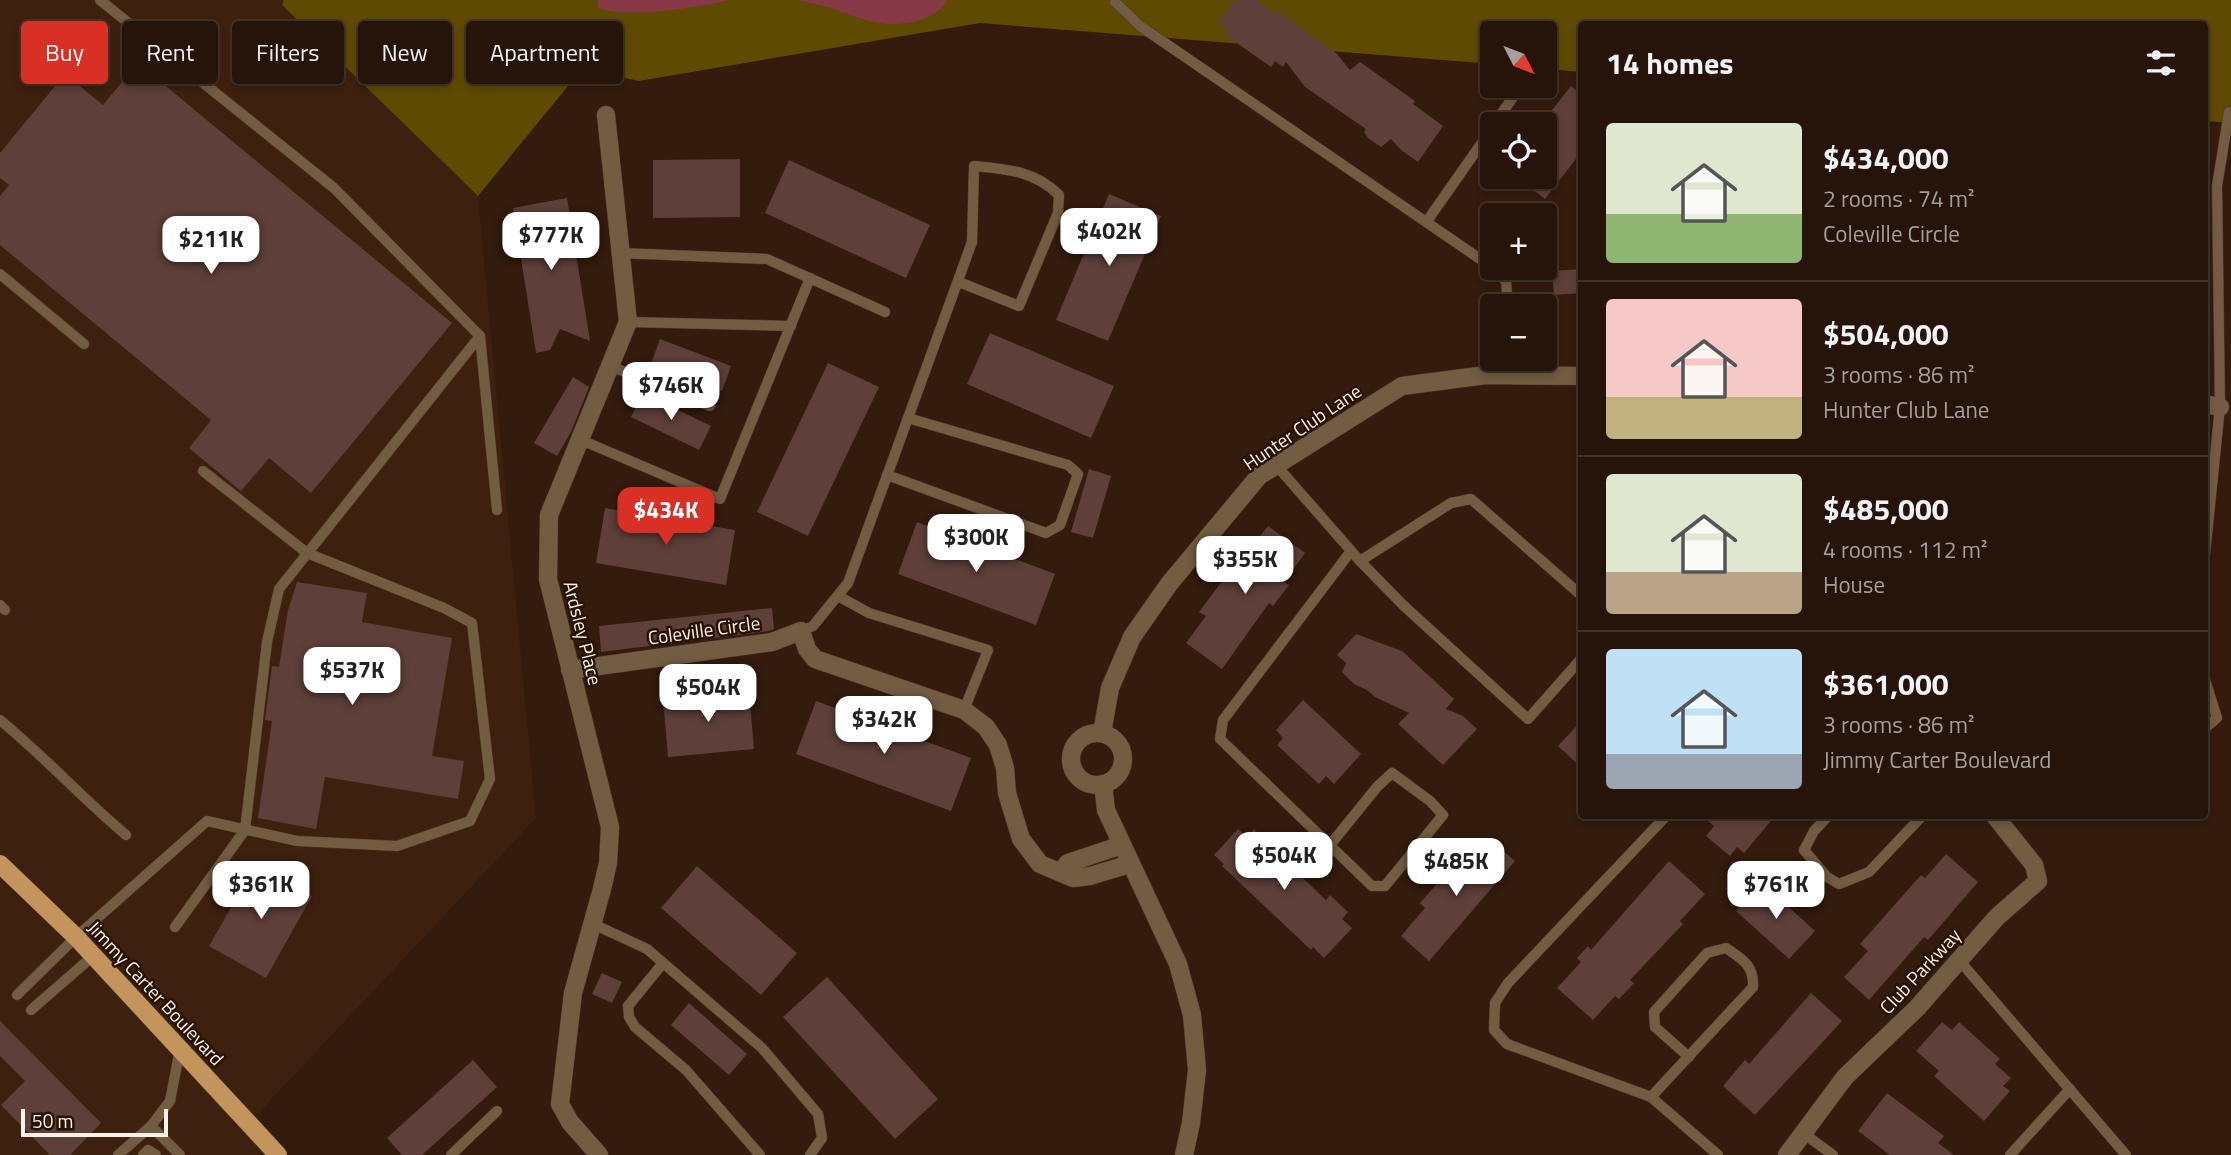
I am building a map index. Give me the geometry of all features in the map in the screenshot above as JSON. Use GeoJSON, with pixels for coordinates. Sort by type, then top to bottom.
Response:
{"type":"FeatureCollection","features":[{"type":"Feature","properties":{"kind":"main road","name":"Jimmy Carter Boulevard"},"geometry":{"type":"LineString","coordinates":[[0,864],[76,937],[278,1155]]}},
{"type":"Feature","properties":{"kind":"street","name":"Ardsley Place"},"geometry":{"type":"LineString","coordinates":[[599,1155],[570,1122],[560,1104],[573,993],[608,863],[610,827],[548,579],[550,515],[628,322],[606,115]]}},
{"type":"Feature","properties":{"kind":"street","name":"Hunter Club Lane"},"geometry":{"type":"LineString","coordinates":[[1102,733],[1110,688],[1132,637],[1177,574],[1259,476],[1402,386],[1491,371]]}},
{"type":"Feature","properties":{"kind":"street","name":"Hunter Club Lane"},"geometry":{"type":"LineString","coordinates":[[1544,371],[1578,375]]}},
{"type":"Feature","properties":{"kind":"street","name":"Coleville Circle"},"geometry":{"type":"LineString","coordinates":[[570,670],[772,642],[801,631]]}},
{"type":"Feature","properties":{"kind":"street"},"geometry":{"type":"LineString","coordinates":[[801,631],[807,649],[816,659],[964,710],[986,727],[998,745],[1005,768],[1007,793],[1021,839],[1040,864],[1073,878],[1090,876],[1130,864]]}},
{"type":"Feature","properties":{"kind":"street"},"geometry":{"type":"LineString","coordinates":[[1097,732],[1102,733],[1117,740],[1124,760],[1116,779],[1097,787],[1077,778],[1069,759],[1078,739],[1097,732]]}},
{"type":"Feature","properties":{"kind":"street"},"geometry":{"type":"LineString","coordinates":[[1103,784],[1106,810],[1178,964],[1192,1015],[1197,1070],[1191,1124],[1184,1155]]}},
{"type":"Feature","properties":{"kind":"street","name":"Club Parkway"},"geometry":{"type":"LineString","coordinates":[[1787,1155],[1845,1077],[1917,1008],[1997,917],[2038,881],[2034,865],[1997,819]]}},
{"type":"Feature","properties":{"kind":"street"},"geometry":{"type":"LineString","coordinates":[[1062,872],[1068,863],[1122,845]]}},
{"type":"Feature","properties":{"kind":"lane"},"geometry":{"type":"LineString","coordinates":[[100,0],[334,188],[480,336],[497,510]]}},
{"type":"Feature","properties":{"kind":"lane"},"geometry":{"type":"LineString","coordinates":[[1115,2],[1140,26],[1501,274],[1506,281],[1507,294]]}},
{"type":"Feature","properties":{"kind":"lane"},"geometry":{"type":"LineString","coordinates":[[2208,498],[2213,406],[2217,186],[2229,112]]}},
{"type":"Feature","properties":{"kind":"lane"},"geometry":{"type":"LineString","coordinates":[[1427,221],[1480,145]]}},
{"type":"Feature","properties":{"kind":"lane"},"geometry":{"type":"LineString","coordinates":[[801,631],[813,626],[848,583],[972,242],[974,166],[1007,169],[1045,181],[1059,195],[1058,213],[1019,306],[959,282]]}},
{"type":"Feature","properties":{"kind":"lane"},"geometry":{"type":"LineString","coordinates":[[620,253],[767,259],[885,312]]}},
{"type":"Feature","properties":{"kind":"lane"},"geometry":{"type":"LineString","coordinates":[[0,274],[84,344]]}},
{"type":"Feature","properties":{"kind":"lane"},"geometry":{"type":"LineString","coordinates":[[581,440],[720,499],[810,278]]}},
{"type":"Feature","properties":{"kind":"lane"},"geometry":{"type":"LineString","coordinates":[[628,322],[790,326]]}},
{"type":"Feature","properties":{"kind":"lane"},"geometry":{"type":"LineString","coordinates":[[175,927],[246,830],[267,642],[279,589],[480,336]]}},
{"type":"Feature","properties":{"kind":"lane"},"geometry":{"type":"LineString","coordinates":[[610,366],[710,406]]}},
{"type":"Feature","properties":{"kind":"lane"},"geometry":{"type":"LineString","coordinates":[[887,475],[1046,533],[1060,525],[1078,474],[1068,465],[908,418]]}},
{"type":"Feature","properties":{"kind":"lane"},"geometry":{"type":"LineString","coordinates":[[1276,465],[1360,561],[1403,605],[1528,719],[1578,663]]}},
{"type":"Feature","properties":{"kind":"lane"},"geometry":{"type":"LineString","coordinates":[[17,996],[76,937],[207,821],[297,841],[397,846],[470,821],[490,779],[472,622],[444,608],[307,554],[203,471]]}},
{"type":"Feature","properties":{"kind":"lane"},"geometry":{"type":"LineString","coordinates":[[1360,561],[1451,503],[1471,499],[1578,593]]}},
{"type":"Feature","properties":{"kind":"lane"},"geometry":{"type":"LineString","coordinates":[[1330,845],[1377,787],[1392,773],[1430,801],[1443,815],[1385,886],[1372,886],[1220,739],[1223,720],[1352,551]]}},
{"type":"Feature","properties":{"kind":"lane"},"geometry":{"type":"LineString","coordinates":[[838,596],[869,613],[988,650],[964,710]]}},
{"type":"Feature","properties":{"kind":"lane"},"geometry":{"type":"LineString","coordinates":[[2208,690],[2217,718],[2208,726]]}},
{"type":"Feature","properties":{"kind":"lane"},"geometry":{"type":"LineString","coordinates":[[0,720],[30,745],[85,801],[126,835]]}},
{"type":"Feature","properties":{"kind":"lane"},"geometry":{"type":"LineString","coordinates":[[1663,819],[1508,983],[1494,1003],[1494,1030],[1507,1044],[1651,1097],[1718,1155]]}},
{"type":"Feature","properties":{"kind":"lane"},"geometry":{"type":"LineString","coordinates":[[1825,819],[1814,831],[1804,850],[1827,877],[1839,884],[1869,872],[1919,819]]}},
{"type":"Feature","properties":{"kind":"lane"},"geometry":{"type":"LineString","coordinates":[[591,923],[647,949],[762,1048],[818,1114],[822,1138],[810,1155]]}},
{"type":"Feature","properties":{"kind":"lane"},"geometry":{"type":"LineString","coordinates":[[1651,1097],[1689,1057],[1753,988],[1754,974],[1744,961],[1726,948],[1707,953],[1654,1012],[1655,1027],[1689,1057]]}},
{"type":"Feature","properties":{"kind":"lane"},"geometry":{"type":"LineString","coordinates":[[31,1010],[93,956]]}},
{"type":"Feature","properties":{"kind":"lane"},"geometry":{"type":"LineString","coordinates":[[1959,960],[2126,1155]]}},
{"type":"Feature","properties":{"kind":"lane"},"geometry":{"type":"LineString","coordinates":[[663,964],[628,1006],[629,1017],[635,1027],[686,1070],[760,1155]]}},
{"type":"Feature","properties":{"kind":"lane"},"geometry":{"type":"LineString","coordinates":[[118,1155],[151,1126],[170,1101],[180,1048]]}},
{"type":"Feature","properties":{"kind":"lane"},"geometry":{"type":"LineString","coordinates":[[2010,1155],[2070,1089]]}},
{"type":"Feature","properties":{"kind":"lane"},"geometry":{"type":"LineString","coordinates":[[450,1155],[497,1111]]}},
{"type":"Feature","properties":{"kind":"lane"},"geometry":{"type":"LineString","coordinates":[[151,1126],[180,1155]]}},
{"type":"Feature","properties":{"kind":"lane"},"geometry":{"type":"LineString","coordinates":[[1803,1133],[1833,1155]]}},
{"type":"Feature","properties":{"kind":"lane"},"geometry":{"type":"LineString","coordinates":[[143,1155],[148,1150],[156,1155]]}},
{"type":"Feature","properties":{"kind":"shaded area"},"geometry":{"type":"Polygon","coordinates":[[[0,0],[284,0],[282,5],[298,21],[232,21],[232,84],[344,84],[344,65],[358,79],[358,84],[363,84],[478,196],[536,818],[249,1123],[277,1155],[0,1155],[0,0]]]}},
{"type":"Feature","properties":{"kind":"shaded area"},"geometry":{"type":"Polygon","coordinates":[[[284,0],[2231,0],[2231,123],[2208,121],[2208,21],[1578,21],[1578,72],[1558,70],[1558,21],[1480,21],[1480,63],[980,23],[639,81],[623,78],[623,21],[466,21],[466,84],[570,84],[478,196],[363,84],[452,84],[452,21],[358,21],[358,79],[344,65],[344,21],[298,21],[282,5],[284,0]]]}},
{"type":"Feature","properties":{"kind":"shaded area"},"geometry":{"type":"Polygon","coordinates":[[[598,0],[728,0],[682,9],[623,12],[598,7],[598,0]]]}},
{"type":"Feature","properties":{"kind":"shaded area"},"geometry":{"type":"Polygon","coordinates":[[[796,0],[948,0],[941,8],[923,19],[890,24],[869,21],[828,7],[796,0]]]}},
{"type":"Feature","properties":{"kind":"building"},"geometry":{"type":"Polygon","coordinates":[[[1235,0],[1256,0],[1274,13],[1276,10],[1336,53],[1350,70],[1360,62],[1415,101],[1413,104],[1443,126],[1418,162],[1391,139],[1381,147],[1368,138],[1364,132],[1366,129],[1305,87],[1286,62],[1283,67],[1275,61],[1271,67],[1224,34],[1228,29],[1219,22],[1235,0]]]}},
{"type":"Feature","properties":{"kind":"building"},"geometry":{"type":"Polygon","coordinates":[[[122,82],[163,84],[452,323],[311,493],[269,458],[241,491],[189,448],[211,420],[0,245],[0,196],[9,185],[0,178],[0,153],[57,84],[77,84],[103,105],[122,82]]]}},
{"type":"Feature","properties":{"kind":"building"},"geometry":{"type":"Polygon","coordinates":[[[1571,86],[1578,92],[1578,156],[1557,183],[1557,112],[1551,112],[1571,86]]]}},
{"type":"Feature","properties":{"kind":"building"},"geometry":{"type":"Polygon","coordinates":[[[740,159],[740,217],[653,218],[653,160],[740,159]]]}},
{"type":"Feature","properties":{"kind":"building"},"geometry":{"type":"Polygon","coordinates":[[[789,160],[930,225],[906,278],[765,213],[789,160]]]}},
{"type":"Feature","properties":{"kind":"building"},"geometry":{"type":"Polygon","coordinates":[[[1532,189],[1553,189],[1545,199],[1532,189]]]}},
{"type":"Feature","properties":{"kind":"building"},"geometry":{"type":"Polygon","coordinates":[[[1109,194],[1161,216],[1108,341],[1056,320],[1109,194]]]}},
{"type":"Feature","properties":{"kind":"building"},"geometry":{"type":"Polygon","coordinates":[[[567,198],[590,341],[560,329],[550,350],[536,353],[513,208],[567,198]]]}},
{"type":"Feature","properties":{"kind":"building"},"geometry":{"type":"Polygon","coordinates":[[[1578,269],[1578,293],[1554,294],[1553,280],[1557,280],[1557,271],[1578,269]]]}},
{"type":"Feature","properties":{"kind":"building"},"geometry":{"type":"Polygon","coordinates":[[[990,333],[1114,386],[1091,438],[967,384],[990,333]]]}},
{"type":"Feature","properties":{"kind":"building"},"geometry":{"type":"Polygon","coordinates":[[[660,339],[731,366],[722,391],[651,364],[660,339]]]}},
{"type":"Feature","properties":{"kind":"building"},"geometry":{"type":"Polygon","coordinates":[[[828,363],[879,387],[808,536],[757,512],[828,363]]]}},
{"type":"Feature","properties":{"kind":"building"},"geometry":{"type":"Polygon","coordinates":[[[573,377],[589,387],[571,432],[557,456],[534,443],[573,377]]]}},
{"type":"Feature","properties":{"kind":"building"},"geometry":{"type":"Polygon","coordinates":[[[643,393],[711,426],[699,450],[631,417],[643,393]]]}},
{"type":"Feature","properties":{"kind":"building"},"geometry":{"type":"Polygon","coordinates":[[[1089,469],[1111,476],[1093,538],[1071,532],[1089,469]]]}},
{"type":"Feature","properties":{"kind":"building"},"geometry":{"type":"Polygon","coordinates":[[[605,508],[735,530],[726,585],[596,563],[605,508]]]}},
{"type":"Feature","properties":{"kind":"building"},"geometry":{"type":"Polygon","coordinates":[[[917,522],[1055,574],[1036,625],[898,574],[917,522]]]}},
{"type":"Feature","properties":{"kind":"building"},"geometry":{"type":"Polygon","coordinates":[[[1268,526],[1305,553],[1284,582],[1289,585],[1273,606],[1269,603],[1222,669],[1186,643],[1206,616],[1199,612],[1243,553],[1245,555],[1268,526]]]}},
{"type":"Feature","properties":{"kind":"building"},"geometry":{"type":"Polygon","coordinates":[[[297,582],[367,593],[362,622],[452,638],[432,756],[464,761],[458,799],[325,777],[316,829],[258,818],[272,721],[265,720],[272,666],[279,667],[288,610],[297,582]]]}},
{"type":"Feature","properties":{"kind":"building"},"geometry":{"type":"Polygon","coordinates":[[[772,608],[774,629],[769,631],[601,652],[599,626],[772,608]]]}},
{"type":"Feature","properties":{"kind":"building"},"geometry":{"type":"Polygon","coordinates":[[[1356,634],[1402,651],[1454,699],[1446,709],[1463,716],[1477,729],[1443,765],[1398,724],[1409,713],[1375,697],[1354,684],[1342,672],[1346,663],[1337,655],[1356,634]]]}},
{"type":"Feature","properties":{"kind":"building"},"geometry":{"type":"Polygon","coordinates":[[[749,691],[754,749],[668,757],[663,698],[749,691]]]}},
{"type":"Feature","properties":{"kind":"building"},"geometry":{"type":"Polygon","coordinates":[[[1303,700],[1361,754],[1334,784],[1326,776],[1319,784],[1277,745],[1283,738],[1276,730],[1303,700]]]}},
{"type":"Feature","properties":{"kind":"building"},"geometry":{"type":"Polygon","coordinates":[[[816,701],[971,758],[951,811],[796,754],[816,701]]]}},
{"type":"Feature","properties":{"kind":"building"},"geometry":{"type":"Polygon","coordinates":[[[1578,724],[1578,764],[1558,746],[1578,724]]]}},
{"type":"Feature","properties":{"kind":"building"},"geometry":{"type":"Polygon","coordinates":[[[1706,819],[1772,819],[1744,853],[1737,847],[1730,856],[1706,836],[1714,826],[1706,819]]]}},
{"type":"Feature","properties":{"kind":"building"},"geometry":{"type":"Polygon","coordinates":[[[1238,829],[1247,837],[1254,829],[1326,900],[1330,895],[1348,912],[1342,919],[1352,928],[1324,958],[1313,947],[1311,950],[1222,866],[1224,864],[1214,855],[1238,829]]]}},
{"type":"Feature","properties":{"kind":"building"},"geometry":{"type":"Polygon","coordinates":[[[1488,838],[1515,861],[1429,961],[1401,936],[1425,908],[1420,903],[1456,862],[1462,867],[1488,838]]]}},
{"type":"Feature","properties":{"kind":"building"},"geometry":{"type":"Polygon","coordinates":[[[1946,854],[1978,882],[1928,940],[1924,937],[1869,1000],[1844,977],[1868,951],[1860,944],[1921,875],[1925,878],[1946,854]]]}},
{"type":"Feature","properties":{"kind":"building"},"geometry":{"type":"Polygon","coordinates":[[[1669,861],[1705,894],[1680,921],[1683,924],[1630,980],[1634,983],[1619,999],[1615,996],[1593,1020],[1557,988],[1581,962],[1577,958],[1588,946],[1591,950],[1669,861]]]}},
{"type":"Feature","properties":{"kind":"building"},"geometry":{"type":"Polygon","coordinates":[[[256,864],[312,896],[266,978],[209,946],[256,864]]]}},
{"type":"Feature","properties":{"kind":"building"},"geometry":{"type":"Polygon","coordinates":[[[697,866],[797,953],[761,995],[661,908],[697,866]]]}},
{"type":"Feature","properties":{"kind":"building"},"geometry":{"type":"Polygon","coordinates":[[[1762,883],[1815,931],[1789,959],[1736,911],[1762,883]]]}},
{"type":"Feature","properties":{"kind":"building"},"geometry":{"type":"Polygon","coordinates":[[[602,973],[622,982],[612,1003],[592,994],[602,973]]]}},
{"type":"Feature","properties":{"kind":"building"},"geometry":{"type":"Polygon","coordinates":[[[827,977],[938,1099],[895,1139],[783,1017],[827,977]]]}},
{"type":"Feature","properties":{"kind":"building"},"geometry":{"type":"Polygon","coordinates":[[[1811,993],[1842,1021],[1755,1115],[1723,1086],[1745,1060],[1749,1064],[1811,993]]]}},
{"type":"Feature","properties":{"kind":"building"},"geometry":{"type":"Polygon","coordinates":[[[689,1003],[747,1054],[729,1075],[671,1025],[689,1003]]]}},
{"type":"Feature","properties":{"kind":"building"},"geometry":{"type":"Polygon","coordinates":[[[0,1021],[101,1123],[70,1155],[50,1155],[1,1105],[25,1081],[0,1056],[0,1021]]]}},
{"type":"Feature","properties":{"kind":"building"},"geometry":{"type":"Polygon","coordinates":[[[1942,1022],[1952,1030],[1959,1022],[2000,1059],[1995,1064],[2011,1078],[2003,1086],[2010,1091],[1984,1121],[1934,1076],[1939,1071],[1916,1051],[1942,1022]]]}},
{"type":"Feature","properties":{"kind":"building"},"geometry":{"type":"Polygon","coordinates":[[[473,1060],[497,1087],[422,1155],[402,1155],[387,1138],[473,1060]]]}},
{"type":"Feature","properties":{"kind":"building"},"geometry":{"type":"Polygon","coordinates":[[[1887,1093],[1944,1136],[1938,1143],[1954,1155],[1890,1155],[1858,1131],[1887,1093]]]}}]}
